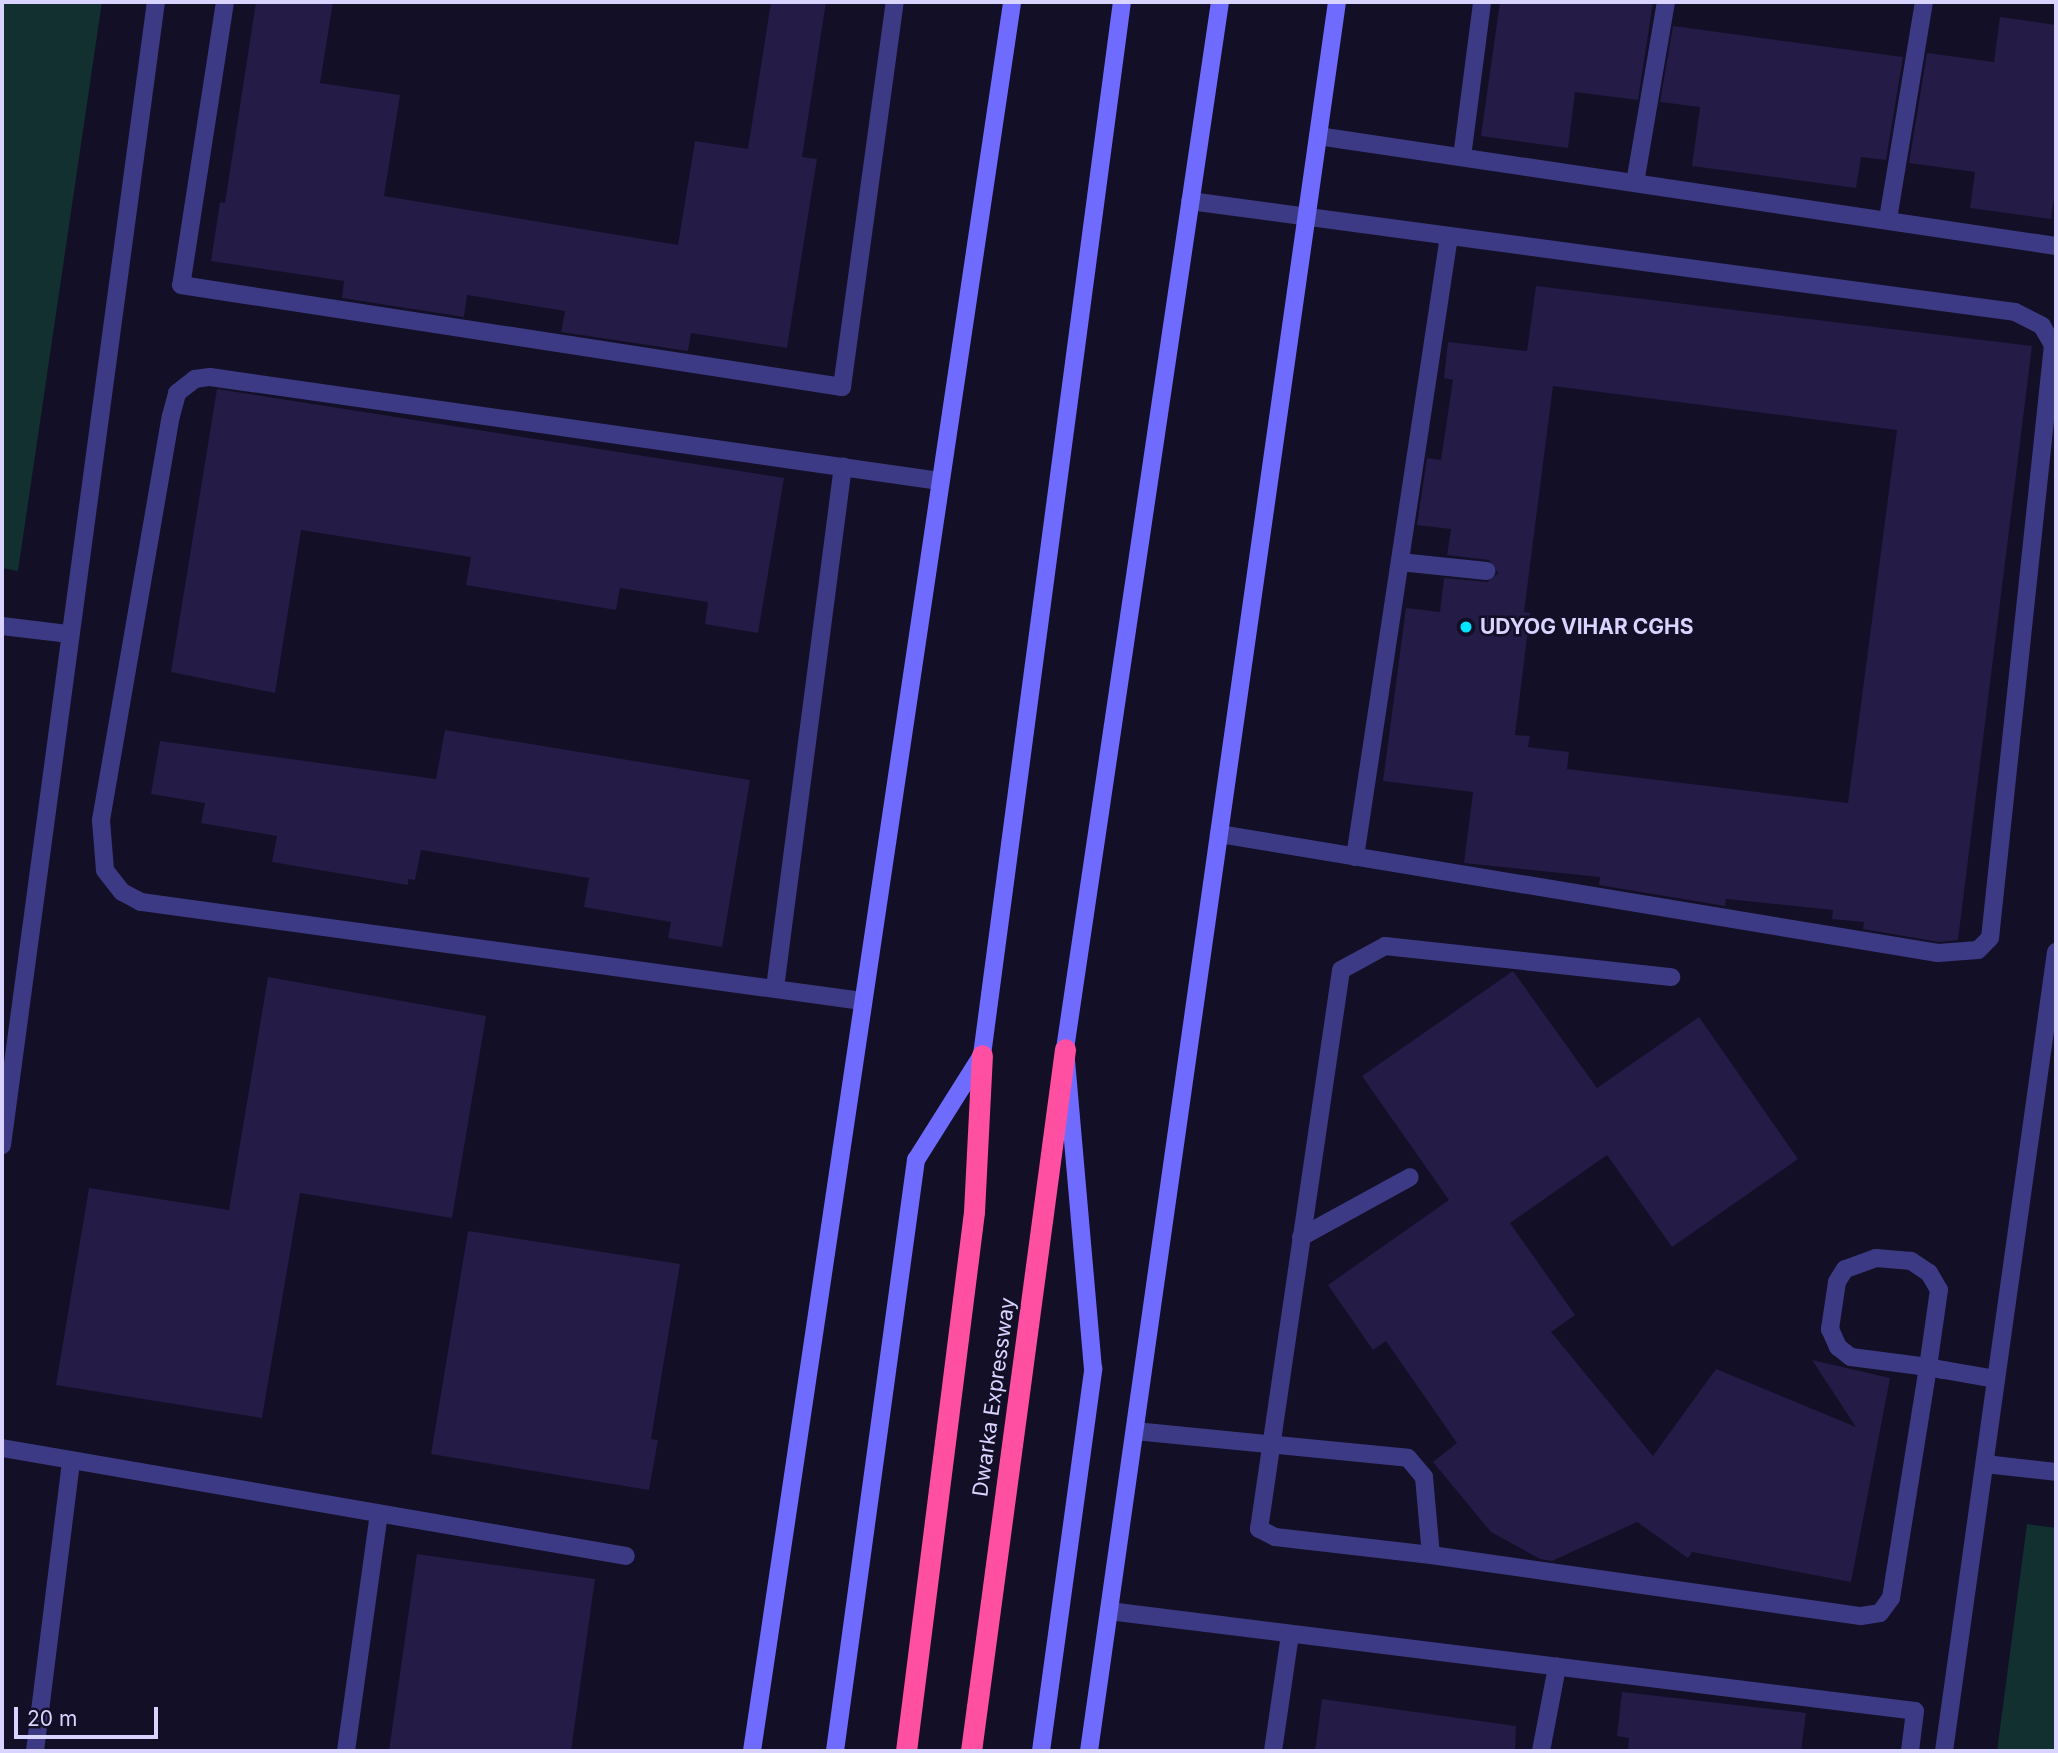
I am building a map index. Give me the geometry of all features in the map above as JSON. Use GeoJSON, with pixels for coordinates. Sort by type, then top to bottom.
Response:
{"type":"FeatureCollection","features":[{"type":"Feature","properties":{"kind":"highway","name":"Dwarka Expressway"},"geometry":{"type":"LineString","coordinates":[[971,1751],[1065,1049]]}},
{"type":"Feature","properties":{"kind":"highway","name":"Dwarka Expressway"},"geometry":{"type":"LineString","coordinates":[[906,1751],[974,1212],[982,1055]]}},
{"type":"Feature","properties":{"kind":"street"},"geometry":{"type":"LineString","coordinates":[[2,1145],[68,634],[156,2]]}},
{"type":"Feature","properties":{"kind":"street"},"geometry":{"type":"LineString","coordinates":[[225,2],[181,285],[842,387],[895,2]]}},
{"type":"Feature","properties":{"kind":"street"},"geometry":{"type":"LineString","coordinates":[[752,1751],[1012,2]]}},
{"type":"Feature","properties":{"kind":"street"},"geometry":{"type":"LineString","coordinates":[[835,1751],[916,1160],[982,1055],[1122,2]]}},
{"type":"Feature","properties":{"kind":"street"},"geometry":{"type":"LineString","coordinates":[[1041,1751],[1093,1369],[1065,1049],[1220,2]]}},
{"type":"Feature","properties":{"kind":"street"},"geometry":{"type":"LineString","coordinates":[[1089,1751],[1337,2]]}},
{"type":"Feature","properties":{"kind":"street"},"geometry":{"type":"LineString","coordinates":[[1462,158],[1482,2]]}},
{"type":"Feature","properties":{"kind":"street"},"geometry":{"type":"LineString","coordinates":[[1635,183],[1666,2]]}},
{"type":"Feature","properties":{"kind":"street"},"geometry":{"type":"LineString","coordinates":[[1888,219],[1924,2]]}},
{"type":"Feature","properties":{"kind":"street"},"geometry":{"type":"LineString","coordinates":[[1318,136],[2056,246]]}},
{"type":"Feature","properties":{"kind":"street"},"geometry":{"type":"LineString","coordinates":[[1190,201],[2015,312],[2042,326],[2053,345],[1990,938],[1978,950],[1938,953],[1220,834]]}},
{"type":"Feature","properties":{"kind":"street"},"geometry":{"type":"LineString","coordinates":[[1355,857],[1449,236]]}},
{"type":"Feature","properties":{"kind":"street"},"geometry":{"type":"LineString","coordinates":[[862,1001],[141,902],[122,892],[105,870],[101,821],[171,416],[177,393],[195,379],[210,377],[940,481]]}},
{"type":"Feature","properties":{"kind":"street"},"geometry":{"type":"LineString","coordinates":[[775,988],[843,466]]}},
{"type":"Feature","properties":{"kind":"street"},"geometry":{"type":"LineString","coordinates":[[1400,562],[1487,571]]}},
{"type":"Feature","properties":{"kind":"street"},"geometry":{"type":"LineString","coordinates":[[2,626],[68,634]]}},
{"type":"Feature","properties":{"kind":"street"},"geometry":{"type":"LineString","coordinates":[[1671,977],[1385,946],[1341,970],[1259,1529],[1275,1537],[1431,1555],[1861,1616],[1880,1613],[1891,1598],[1928,1367],[1939,1290],[1929,1273],[1911,1261],[1876,1258],[1845,1269],[1837,1282],[1830,1329],[1838,1347],[1851,1357],[1928,1367],[1996,1379]]}},
{"type":"Feature","properties":{"kind":"street"},"geometry":{"type":"LineString","coordinates":[[1944,1751],[2056,952]]}},
{"type":"Feature","properties":{"kind":"street"},"geometry":{"type":"LineString","coordinates":[[1301,1237],[1410,1177]]}},
{"type":"Feature","properties":{"kind":"street"},"geometry":{"type":"LineString","coordinates":[[1135,1431],[1408,1458],[1424,1477],[1431,1555]]}},
{"type":"Feature","properties":{"kind":"street"},"geometry":{"type":"LineString","coordinates":[[2,1448],[626,1556]]}},
{"type":"Feature","properties":{"kind":"street"},"geometry":{"type":"LineString","coordinates":[[34,1751],[71,1460]]}},
{"type":"Feature","properties":{"kind":"street"},"geometry":{"type":"LineString","coordinates":[[1985,1464],[2056,1472]]}},
{"type":"Feature","properties":{"kind":"street"},"geometry":{"type":"LineString","coordinates":[[346,1751],[379,1514]]}},
{"type":"Feature","properties":{"kind":"street"},"geometry":{"type":"LineString","coordinates":[[1109,1611],[1915,1711],[1910,1751]]}},
{"type":"Feature","properties":{"kind":"street"},"geometry":{"type":"LineString","coordinates":[[1273,1751],[1290,1635]]}},
{"type":"Feature","properties":{"kind":"street"},"geometry":{"type":"LineString","coordinates":[[1541,1751],[1557,1667]]}},
{"type":"Feature","properties":{"kind":"green space"},"geometry":{"type":"Polygon","coordinates":[[[2,2],[102,2],[18,571],[2,568],[2,2]]]}},
{"type":"Feature","properties":{"kind":"green space"},"geometry":{"type":"Polygon","coordinates":[[[2027,1524],[2056,1528],[2056,1751],[1997,1751],[2027,1524]]]}},
{"type":"Feature","properties":{"kind":"building"},"geometry":{"type":"Polygon","coordinates":[[[256,2],[333,2],[320,83],[400,95],[384,196],[678,245],[695,141],[748,149],[771,2],[826,2],[802,157],[817,159],[787,348],[691,333],[688,351],[561,332],[565,311],[467,295],[464,317],[342,298],[344,281],[211,261],[220,202],[225,203],[256,2]]]}},
{"type":"Feature","properties":{"kind":"building"},"geometry":{"type":"Polygon","coordinates":[[[1500,2],[1653,2],[1638,100],[1575,92],[1568,148],[1481,136],[1500,2]]]}},
{"type":"Feature","properties":{"kind":"building"},"geometry":{"type":"Polygon","coordinates":[[[2000,17],[2056,25],[2056,182],[2051,219],[1970,208],[1975,172],[1909,163],[1927,53],[1994,62],[2000,17]]]}},
{"type":"Feature","properties":{"kind":"building"},"geometry":{"type":"Polygon","coordinates":[[[1673,26],[1903,57],[1886,160],[1861,157],[1856,188],[1692,166],[1700,107],[1660,102],[1673,26]]]}},
{"type":"Feature","properties":{"kind":"building","name":"UDYOG VIHAR CGHS"},"geometry":{"type":"Polygon","coordinates":[[[1536,286],[2032,346],[1958,940],[1939,942],[1863,929],[1864,922],[1832,919],[1833,910],[1726,899],[1725,906],[1599,885],[1600,877],[1464,863],[1473,792],[1383,781],[1406,608],[1440,612],[1444,578],[1487,582],[1498,573],[1489,560],[1447,555],[1451,529],[1417,525],[1427,458],[1441,460],[1453,380],[1444,378],[1448,342],[1527,351],[1536,286]],[[1553,386],[1524,612],[1530,613],[1515,735],[1530,736],[1528,747],[1569,752],[1567,769],[1848,803],[1897,430],[1553,386]]]}},
{"type":"Feature","properties":{"kind":"building"},"geometry":{"type":"Polygon","coordinates":[[[217,389],[784,478],[758,633],[705,624],[708,602],[620,588],[616,610],[466,585],[471,557],[301,530],[275,693],[171,672],[217,389]]]}},
{"type":"Feature","properties":{"kind":"building"},"geometry":{"type":"Polygon","coordinates":[[[445,730],[750,780],[722,947],[668,938],[671,922],[584,907],[589,878],[421,850],[415,880],[408,879],[408,885],[272,862],[277,836],[201,823],[205,803],[151,794],[160,741],[436,779],[445,730]]]}},
{"type":"Feature","properties":{"kind":"building"},"geometry":{"type":"Polygon","coordinates":[[[1513,971],[1597,1088],[1699,1017],[1798,1159],[1672,1247],[1607,1155],[1510,1223],[1575,1315],[1551,1332],[1653,1456],[1716,1369],[1856,1427],[1812,1360],[1890,1378],[1851,1582],[1692,1552],[1688,1558],[1637,1522],[1552,1561],[1540,1559],[1491,1532],[1433,1462],[1457,1443],[1386,1341],[1373,1350],[1328,1285],[1449,1200],[1362,1076],[1513,971]]]}},
{"type":"Feature","properties":{"kind":"building"},"geometry":{"type":"Polygon","coordinates":[[[268,977],[486,1016],[452,1218],[300,1193],[262,1418],[56,1385],[89,1188],[229,1210],[268,977]]]}},
{"type":"Feature","properties":{"kind":"building"},"geometry":{"type":"Polygon","coordinates":[[[468,1231],[680,1264],[651,1439],[658,1440],[649,1490],[431,1454],[468,1231]]]}},
{"type":"Feature","properties":{"kind":"building"},"geometry":{"type":"Polygon","coordinates":[[[417,1554],[595,1579],[571,1751],[389,1751],[417,1554]]]}},
{"type":"Feature","properties":{"kind":"building"},"geometry":{"type":"Polygon","coordinates":[[[1622,1692],[1806,1713],[1801,1751],[1628,1751],[1629,1738],[1617,1736],[1622,1692]]]}},
{"type":"Feature","properties":{"kind":"building"},"geometry":{"type":"Polygon","coordinates":[[[1322,1699],[1516,1726],[1515,1751],[1315,1751],[1322,1699]]]}},
{"type":"Feature","properties":{"kind":"place","name":"UDYOG VIHAR CGHS"},"geometry":{"type":"Point","coordinates":[1466,627]}}]}
